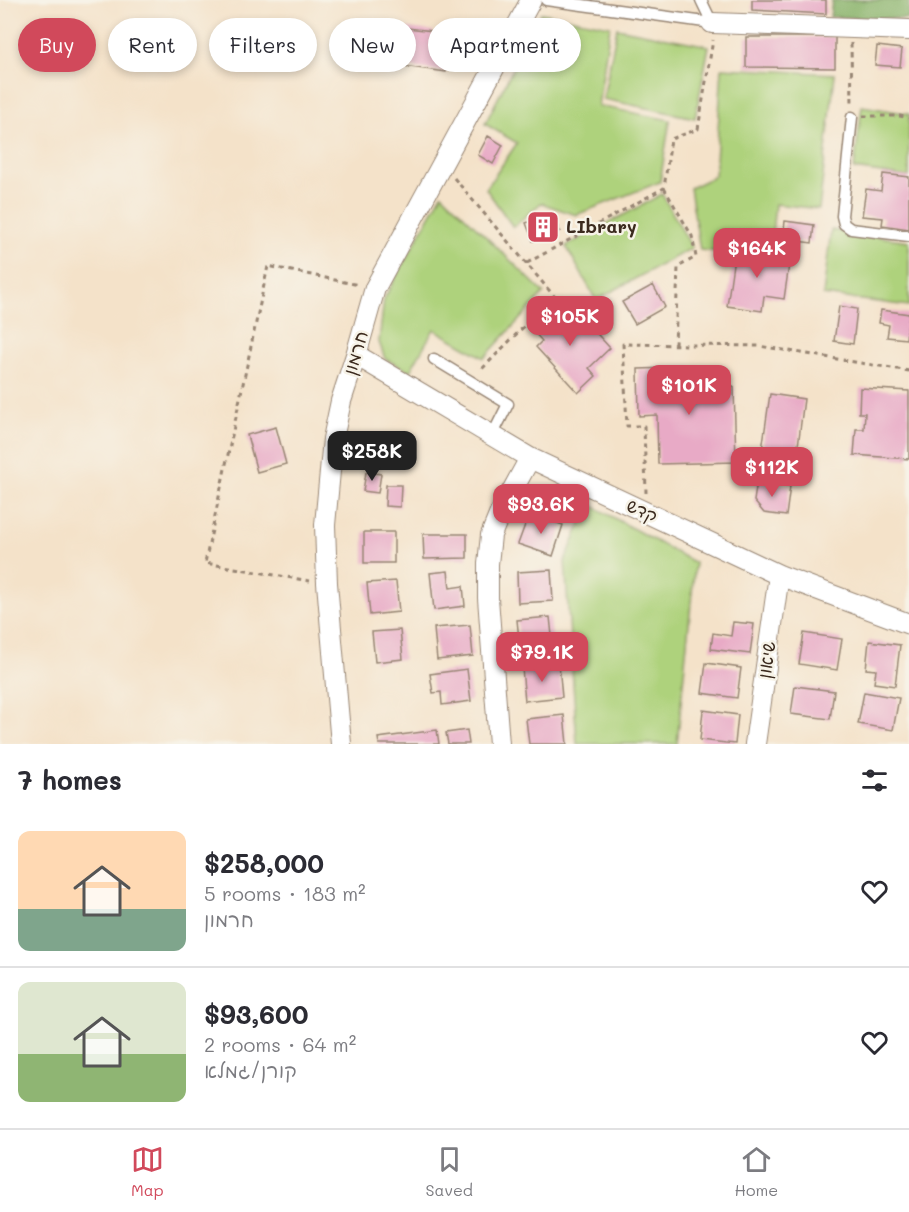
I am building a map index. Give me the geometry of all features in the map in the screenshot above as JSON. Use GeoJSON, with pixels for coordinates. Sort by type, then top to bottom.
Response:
{"type":"FeatureCollection","features":[{"type":"Feature","properties":{"kind":"street","name":"חרמון"},"geometry":{"type":"LineString","coordinates":[[341,744],[327,584],[325,525],[333,439],[341,401],[375,288],[531,0]]}},
{"type":"Feature","properties":{"kind":"street"},"geometry":{"type":"LineString","coordinates":[[714,23],[909,30]]}},
{"type":"Feature","properties":{"kind":"street","name":"קדש"},"geometry":{"type":"LineString","coordinates":[[356,355],[530,458],[779,575],[909,624]]}},
{"type":"Feature","properties":{"kind":"street"},"geometry":{"type":"LineString","coordinates":[[499,744],[488,598],[491,535],[500,513],[530,458]]}},
{"type":"Feature","properties":{"kind":"street","name":"שיאון"},"geometry":{"type":"LineString","coordinates":[[755,744],[779,575]]}},
{"type":"Feature","properties":{"kind":"lane"},"geometry":{"type":"LineString","coordinates":[[546,0],[714,23]]}},
{"type":"Feature","properties":{"kind":"lane"},"geometry":{"type":"LineString","coordinates":[[701,0],[714,23]]}},
{"type":"Feature","properties":{"kind":"lane"},"geometry":{"type":"LineString","coordinates":[[852,117],[842,216],[844,224],[852,229],[909,236]]}},
{"type":"Feature","properties":{"kind":"lane"},"geometry":{"type":"LineString","coordinates":[[434,359],[508,404],[492,436]]}},
{"type":"Feature","properties":{"kind":"path"},"geometry":{"type":"LineString","coordinates":[[675,345],[678,267],[696,257],[692,236],[664,188],[671,139],[698,129],[714,23]]}},
{"type":"Feature","properties":{"kind":"path"},"geometry":{"type":"LineString","coordinates":[[850,28],[852,117],[900,116],[909,118]]}},
{"type":"Feature","properties":{"kind":"path"},"geometry":{"type":"LineString","coordinates":[[443,165],[554,296],[470,381]]}},
{"type":"Feature","properties":{"kind":"path"},"geometry":{"type":"LineString","coordinates":[[527,263],[664,188]]}},
{"type":"Feature","properties":{"kind":"path"},"geometry":{"type":"LineString","coordinates":[[327,584],[205,563],[267,266],[375,288]]}},
{"type":"Feature","properties":{"kind":"path"},"geometry":{"type":"LineString","coordinates":[[647,513],[644,426],[627,426],[623,344],[759,346],[909,371]]}},
{"type":"Feature","properties":{"kind":"green space"},"geometry":{"type":"Polygon","coordinates":[[[832,0],[909,0],[909,19],[830,17],[832,0]]]}},
{"type":"Feature","properties":{"kind":"green space"},"geometry":{"type":"Polygon","coordinates":[[[541,13],[568,18],[538,18],[541,13]]]}},
{"type":"Feature","properties":{"kind":"green space"},"geometry":{"type":"Polygon","coordinates":[[[581,21],[610,26],[598,106],[670,120],[660,182],[576,215],[541,203],[513,227],[486,189],[517,143],[485,124],[511,72],[581,72],[581,21]]]}},
{"type":"Feature","properties":{"kind":"green space"},"geometry":{"type":"Polygon","coordinates":[[[617,28],[709,46],[695,118],[603,99],[617,28]]]}},
{"type":"Feature","properties":{"kind":"green space"},"geometry":{"type":"Polygon","coordinates":[[[722,68],[835,74],[819,209],[775,204],[771,244],[723,234],[721,252],[700,250],[690,188],[715,176],[722,68]]]}},
{"type":"Feature","properties":{"kind":"green space"},"geometry":{"type":"Polygon","coordinates":[[[862,106],[909,114],[909,177],[854,169],[862,106]]]}},
{"type":"Feature","properties":{"kind":"green space"},"geometry":{"type":"Polygon","coordinates":[[[442,194],[544,293],[484,358],[434,329],[410,371],[385,359],[379,342],[384,299],[442,194]]]}},
{"type":"Feature","properties":{"kind":"green space"},"geometry":{"type":"Polygon","coordinates":[[[662,194],[692,248],[596,300],[566,246],[662,194]]]}},
{"type":"Feature","properties":{"kind":"green space"},"geometry":{"type":"Polygon","coordinates":[[[831,230],[909,241],[909,306],[823,295],[831,230]]]}},
{"type":"Feature","properties":{"kind":"green space"},"geometry":{"type":"Polygon","coordinates":[[[589,504],[695,563],[677,744],[577,744],[565,561],[589,504]]]}},
{"type":"Feature","properties":{"kind":"building"},"geometry":{"type":"Polygon","coordinates":[[[752,0],[826,0],[826,14],[752,10],[752,0]]]}},
{"type":"Feature","properties":{"kind":"building"},"geometry":{"type":"Polygon","coordinates":[[[416,29],[428,30],[428,69],[416,68],[416,29]]]}},
{"type":"Feature","properties":{"kind":"building"},"geometry":{"type":"Polygon","coordinates":[[[746,37],[835,37],[835,68],[746,67],[746,37]]]}},
{"type":"Feature","properties":{"kind":"building"},"geometry":{"type":"Polygon","coordinates":[[[877,46],[902,49],[900,67],[875,65],[877,46]]]}},
{"type":"Feature","properties":{"kind":"building"},"geometry":{"type":"Polygon","coordinates":[[[488,136],[503,145],[493,164],[478,155],[488,136]]]}},
{"type":"Feature","properties":{"kind":"building"},"geometry":{"type":"Polygon","coordinates":[[[883,174],[909,177],[909,229],[882,225],[883,218],[862,216],[866,189],[881,191],[883,174]]]}},
{"type":"Feature","properties":{"kind":"building","name":"LIbrary"},"geometry":{"type":"Polygon","coordinates":[[[553,213],[560,231],[533,241],[526,223],[553,213]]]}},
{"type":"Feature","properties":{"kind":"building"},"geometry":{"type":"Polygon","coordinates":[[[785,221],[814,225],[812,243],[783,239],[785,221]]]}},
{"type":"Feature","properties":{"kind":"building"},"geometry":{"type":"Polygon","coordinates":[[[735,250],[790,258],[784,299],[764,296],[762,311],[727,306],[735,250]]]}},
{"type":"Feature","properties":{"kind":"building"},"geometry":{"type":"Polygon","coordinates":[[[653,285],[665,307],[635,324],[622,302],[653,285]]]}},
{"type":"Feature","properties":{"kind":"building"},"geometry":{"type":"Polygon","coordinates":[[[839,306],[857,309],[853,344],[834,341],[839,306]]]}},
{"type":"Feature","properties":{"kind":"building"},"geometry":{"type":"Polygon","coordinates":[[[557,307],[569,321],[578,313],[610,348],[589,368],[596,376],[578,393],[536,347],[542,341],[532,330],[557,307]]]}},
{"type":"Feature","properties":{"kind":"building"},"geometry":{"type":"Polygon","coordinates":[[[881,310],[909,314],[906,339],[887,337],[889,325],[879,323],[881,310]]]}},
{"type":"Feature","properties":{"kind":"building"},"geometry":{"type":"Polygon","coordinates":[[[699,367],[699,388],[734,387],[736,462],[658,464],[657,415],[639,416],[638,369],[699,367]]]}},
{"type":"Feature","properties":{"kind":"building"},"geometry":{"type":"Polygon","coordinates":[[[860,388],[909,391],[909,459],[854,455],[856,429],[864,429],[865,413],[859,413],[860,388]]]}},
{"type":"Feature","properties":{"kind":"building"},"geometry":{"type":"Polygon","coordinates":[[[770,394],[804,399],[796,462],[761,457],[770,394]]]}},
{"type":"Feature","properties":{"kind":"building"},"geometry":{"type":"Polygon","coordinates":[[[276,427],[286,464],[257,472],[247,435],[276,427]]]}},
{"type":"Feature","properties":{"kind":"building"},"geometry":{"type":"Polygon","coordinates":[[[366,472],[381,474],[378,493],[363,491],[366,472]]]}},
{"type":"Feature","properties":{"kind":"building"},"geometry":{"type":"Polygon","coordinates":[[[757,481],[790,486],[786,516],[764,513],[754,501],[757,481]]]}},
{"type":"Feature","properties":{"kind":"building"},"geometry":{"type":"Polygon","coordinates":[[[386,485],[401,485],[400,507],[385,506],[386,485]]]}},
{"type":"Feature","properties":{"kind":"building"},"geometry":{"type":"Polygon","coordinates":[[[529,514],[563,525],[553,556],[518,544],[529,514]]]}},
{"type":"Feature","properties":{"kind":"building"},"geometry":{"type":"Polygon","coordinates":[[[364,532],[394,532],[394,563],[364,563],[364,532]]]}},
{"type":"Feature","properties":{"kind":"building"},"geometry":{"type":"Polygon","coordinates":[[[423,534],[467,534],[467,558],[424,559],[423,534]]]}},
{"type":"Feature","properties":{"kind":"building"},"geometry":{"type":"Polygon","coordinates":[[[551,570],[553,601],[518,603],[517,572],[551,570]]]}},
{"type":"Feature","properties":{"kind":"building"},"geometry":{"type":"Polygon","coordinates":[[[448,571],[450,588],[463,586],[465,606],[434,610],[430,573],[448,571]]]}},
{"type":"Feature","properties":{"kind":"building"},"geometry":{"type":"Polygon","coordinates":[[[396,581],[399,612],[370,615],[367,583],[396,581]]]}},
{"type":"Feature","properties":{"kind":"building"},"geometry":{"type":"Polygon","coordinates":[[[550,617],[553,645],[520,649],[517,620],[550,617]]]}},
{"type":"Feature","properties":{"kind":"building"},"geometry":{"type":"Polygon","coordinates":[[[733,622],[754,624],[750,654],[711,649],[713,633],[731,636],[733,622]]]}},
{"type":"Feature","properties":{"kind":"building"},"geometry":{"type":"Polygon","coordinates":[[[470,625],[473,656],[437,660],[434,628],[470,625]]]}},
{"type":"Feature","properties":{"kind":"building"},"geometry":{"type":"Polygon","coordinates":[[[400,630],[403,659],[375,662],[372,632],[400,630]]]}},
{"type":"Feature","properties":{"kind":"building"},"geometry":{"type":"Polygon","coordinates":[[[804,633],[842,639],[837,670],[799,664],[804,633]]]}},
{"type":"Feature","properties":{"kind":"building"},"geometry":{"type":"Polygon","coordinates":[[[869,641],[900,645],[895,686],[874,683],[876,670],[866,669],[869,641]]]}},
{"type":"Feature","properties":{"kind":"building"},"geometry":{"type":"Polygon","coordinates":[[[706,663],[741,668],[737,698],[702,693],[706,663]]]}},
{"type":"Feature","properties":{"kind":"building"},"geometry":{"type":"Polygon","coordinates":[[[559,665],[562,697],[525,701],[522,668],[559,665]]]}},
{"type":"Feature","properties":{"kind":"building"},"geometry":{"type":"Polygon","coordinates":[[[467,669],[471,701],[442,705],[441,692],[433,693],[430,674],[467,669]]]}},
{"type":"Feature","properties":{"kind":"building"},"geometry":{"type":"Polygon","coordinates":[[[795,686],[834,691],[830,719],[791,714],[795,686]]]}},
{"type":"Feature","properties":{"kind":"building"},"geometry":{"type":"Polygon","coordinates":[[[864,692],[899,698],[893,730],[858,724],[864,692]]]}},
{"type":"Feature","properties":{"kind":"building"},"geometry":{"type":"Polygon","coordinates":[[[703,710],[738,715],[735,744],[700,740],[703,710]]]}},
{"type":"Feature","properties":{"kind":"building"},"geometry":{"type":"Polygon","coordinates":[[[564,715],[567,744],[529,744],[526,719],[564,715]]]}},
{"type":"Feature","properties":{"kind":"building"},"geometry":{"type":"Polygon","coordinates":[[[437,730],[439,744],[379,744],[378,738],[437,730]]]}},
{"type":"Feature","properties":{"kind":"building"},"geometry":{"type":"Polygon","coordinates":[[[467,730],[469,744],[448,744],[446,733],[467,730]]]}},
{"type":"Feature","properties":{"kind":"place","name":"LIbrary"},"geometry":{"type":"Point","coordinates":[543,227]}}]}
